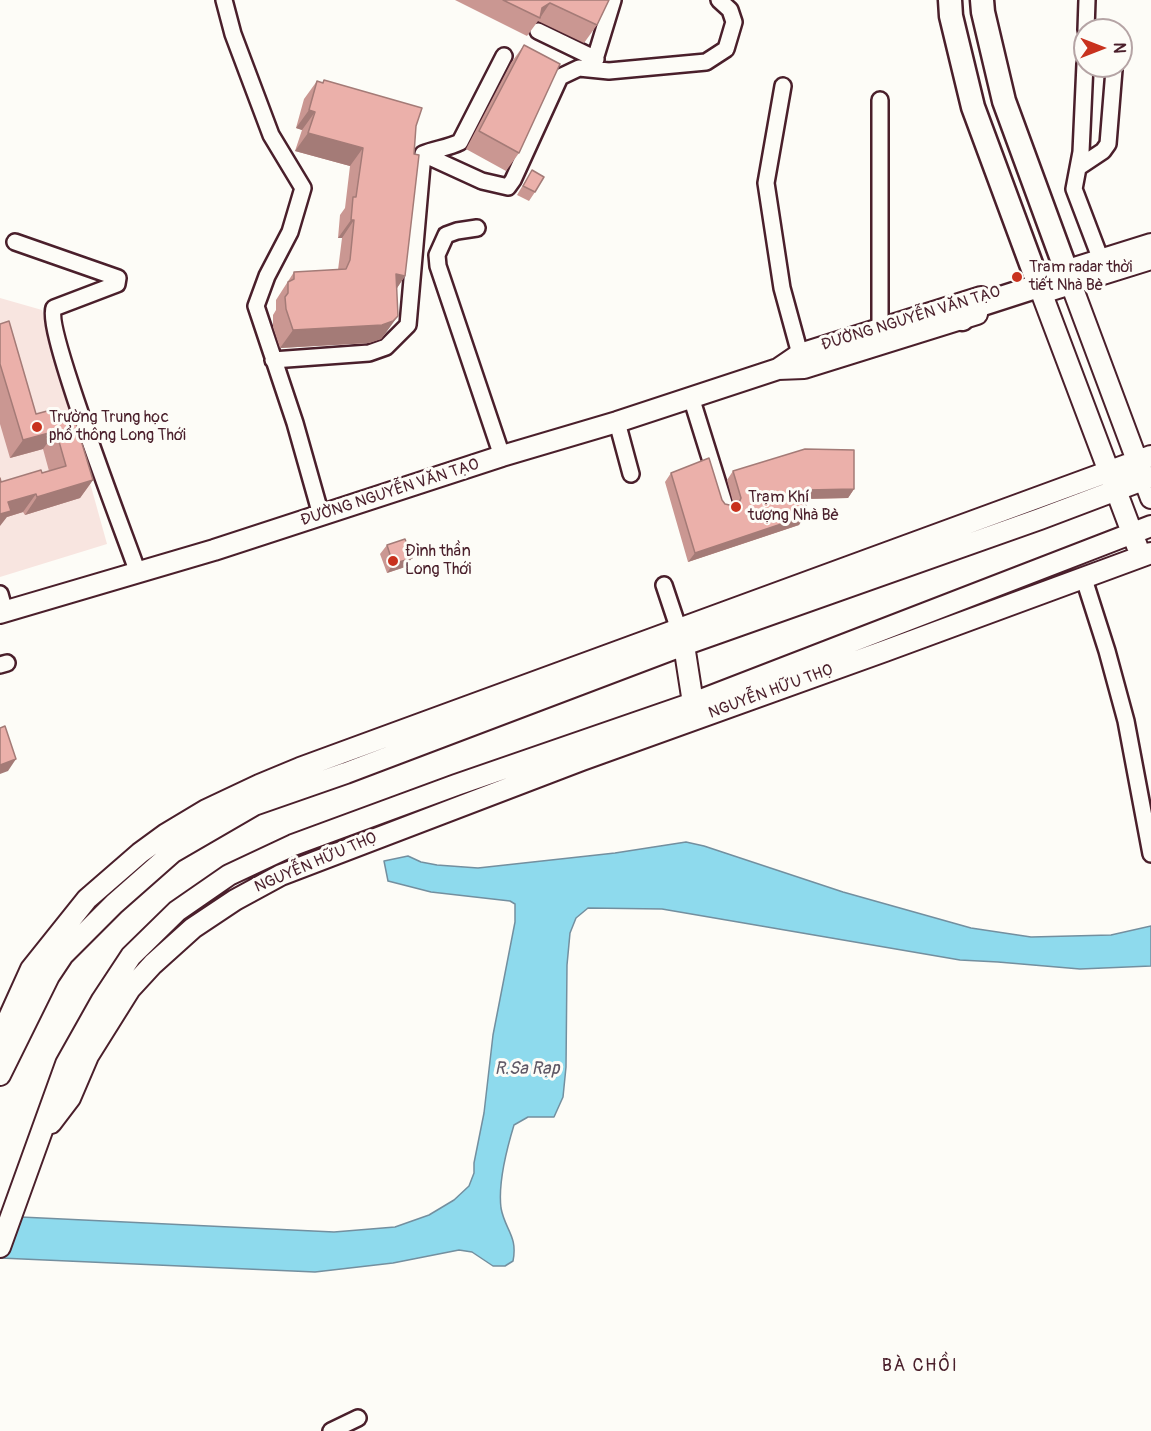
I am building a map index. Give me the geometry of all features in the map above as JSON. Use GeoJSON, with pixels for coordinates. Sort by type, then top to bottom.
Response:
{"type":"FeatureCollection","features":[{"type":"Feature","properties":{"kind":"highway"},"geometry":{"type":"LineString","coordinates":[[950,0],[951,16],[973,107],[1039,286]]}},
{"type":"Feature","properties":{"kind":"highway"},"geometry":{"type":"LineString","coordinates":[[962,319],[967,309],[1069,277],[1004,101],[982,0]]}},
{"type":"Feature","properties":{"kind":"main road"},"geometry":{"type":"LineString","coordinates":[[1069,277],[1101,260],[1151,244]]}},
{"type":"Feature","properties":{"kind":"main road"},"geometry":{"type":"LineString","coordinates":[[1069,277],[1151,259]]}},
{"type":"Feature","properties":{"kind":"main road"},"geometry":{"type":"LineString","coordinates":[[681,637],[1116,490],[1149,485],[1144,458],[1069,277]]}},
{"type":"Feature","properties":{"kind":"main road","name":"ĐƯỜNG NGUYỄN VĂN TẠO"},"geometry":{"type":"LineString","coordinates":[[778,369],[800,354],[880,329],[1039,286]]}},
{"type":"Feature","properties":{"kind":"main road"},"geometry":{"type":"LineString","coordinates":[[1039,286],[1132,533],[1146,555]]}},
{"type":"Feature","properties":{"kind":"main road","name":"ĐƯỜNG NGUYỄN VĂN TẠO"},"geometry":{"type":"LineString","coordinates":[[2,606],[138,573],[502,456],[617,423],[778,369],[804,368],[962,319]]}},
{"type":"Feature","properties":{"kind":"main road"},"geometry":{"type":"LineString","coordinates":[[0,1042],[31,969],[87,899],[140,853],[206,810],[259,785],[593,670],[681,637],[1144,458]]}},
{"type":"Feature","properties":{"kind":"main road","name":"NGUYỄN HỮU THỌ"},"geometry":{"type":"LineString","coordinates":[[40,1136],[66,1064],[102,1000],[131,956],[177,910],[229,875],[292,845],[456,785],[693,703],[1151,526]]}},
{"type":"Feature","properties":{"kind":"main road","name":"NGUYỄN HỮU THỌ"},"geometry":{"type":"LineString","coordinates":[[40,1136],[70,1098],[88,1056],[130,989],[193,927],[281,874],[462,805],[1146,555]]}},
{"type":"Feature","properties":{"kind":"main road"},"geometry":{"type":"LineString","coordinates":[[879,631],[885,651]]}},
{"type":"Feature","properties":{"kind":"main road"},"geometry":{"type":"LineString","coordinates":[[681,637],[693,703]]}},
{"type":"Feature","properties":{"kind":"main road"},"geometry":{"type":"LineString","coordinates":[[0,1075],[50,976],[63,956],[114,904],[173,852],[254,805],[346,773],[593,670]]}},
{"type":"Feature","properties":{"kind":"main road"},"geometry":{"type":"LineString","coordinates":[[456,785],[462,805]]}},
{"type":"Feature","properties":{"kind":"main road"},"geometry":{"type":"LineString","coordinates":[[0,1247],[40,1136]]}},
{"type":"Feature","properties":{"kind":"street"},"geometry":{"type":"LineString","coordinates":[[224,0],[233,34],[271,135],[303,188],[290,232],[267,276],[256,306],[295,423],[321,515]]}},
{"type":"Feature","properties":{"kind":"street"},"geometry":{"type":"LineString","coordinates":[[594,64],[613,0]]}},
{"type":"Feature","properties":{"kind":"street"},"geometry":{"type":"LineString","coordinates":[[538,31],[609,71],[706,62],[726,49],[734,22],[730,10],[719,0]]}},
{"type":"Feature","properties":{"kind":"street"},"geometry":{"type":"LineString","coordinates":[[1086,18],[1087,0]]}},
{"type":"Feature","properties":{"kind":"street"},"geometry":{"type":"LineString","coordinates":[[423,154],[460,142],[504,56]]}},
{"type":"Feature","properties":{"kind":"street"},"geometry":{"type":"LineString","coordinates":[[423,154],[482,181],[508,187],[560,77],[594,64]]}},
{"type":"Feature","properties":{"kind":"street"},"geometry":{"type":"LineString","coordinates":[[1084,78],[1075,197],[1101,260]]}},
{"type":"Feature","properties":{"kind":"street"},"geometry":{"type":"LineString","coordinates":[[1079,166],[1103,151],[1108,144],[1113,78]]}},
{"type":"Feature","properties":{"kind":"street"},"geometry":{"type":"LineString","coordinates":[[783,86],[766,183],[782,288],[800,354]]}},
{"type":"Feature","properties":{"kind":"street"},"geometry":{"type":"LineString","coordinates":[[880,100],[880,329]]}},
{"type":"Feature","properties":{"kind":"street"},"geometry":{"type":"LineString","coordinates":[[273,360],[369,353],[386,347],[408,325],[423,154]]}},
{"type":"Feature","properties":{"kind":"street"},"geometry":{"type":"LineString","coordinates":[[477,228],[446,235],[437,255],[438,266],[502,456]]}},
{"type":"Feature","properties":{"kind":"street"},"geometry":{"type":"LineString","coordinates":[[15,242],[118,278],[117,284],[54,308],[52,315],[72,390],[138,573]]}},
{"type":"Feature","properties":{"kind":"street"},"geometry":{"type":"LineString","coordinates":[[691,397],[725,506]]}},
{"type":"Feature","properties":{"kind":"street"},"geometry":{"type":"LineString","coordinates":[[617,423],[631,474]]}},
{"type":"Feature","properties":{"kind":"street"},"geometry":{"type":"LineString","coordinates":[[1084,579],[1126,721],[1151,854]]}},
{"type":"Feature","properties":{"kind":"street"},"geometry":{"type":"LineString","coordinates":[[664,585],[681,637]]}},
{"type":"Feature","properties":{"kind":"street"},"geometry":{"type":"LineString","coordinates":[[331,1431],[357,1418]]}},
{"type":"Feature","properties":{"kind":"shaded area","name":"Trường Trung học phổ thông Long Thới"},"geometry":{"type":"Polygon","coordinates":[[[0,298],[42,310],[107,544],[0,577],[0,298]]]}},
{"type":"Feature","properties":{"kind":"water","name":"R.Sa Rạp"},"geometry":{"type":"Polygon","coordinates":[[[686,842],[843,892],[971,928],[1031,937],[1111,935],[1151,926],[1151,966],[1080,969],[960,960],[662,909],[588,908],[576,918],[570,933],[563,1097],[554,1117],[528,1117],[514,1125],[506,1155],[500,1198],[514,1252],[513,1261],[505,1266],[493,1266],[472,1252],[459,1250],[393,1263],[315,1272],[0,1258],[0,1216],[334,1232],[395,1227],[429,1215],[454,1200],[469,1186],[474,1173],[493,1035],[515,922],[515,904],[510,901],[431,892],[388,881],[384,861],[408,856],[421,862],[437,865],[478,868],[615,853],[686,842]]]}},
{"type":"Feature","properties":{"kind":"building"},"geometry":{"type":"Polygon","coordinates":[[[503,0],[609,0],[597,25],[550,3],[542,8],[540,18],[503,0]]]}},
{"type":"Feature","properties":{"kind":"building"},"geometry":{"type":"Polygon","coordinates":[[[524,45],[560,64],[519,153],[479,131],[524,45]]]}},
{"type":"Feature","properties":{"kind":"building"},"geometry":{"type":"Polygon","coordinates":[[[324,80],[422,108],[416,126],[414,154],[419,155],[405,276],[396,274],[398,316],[393,321],[382,325],[293,330],[286,309],[285,297],[288,293],[288,282],[294,279],[294,272],[346,269],[350,260],[354,220],[351,220],[353,197],[356,197],[363,148],[308,133],[315,112],[309,110],[317,81],[323,83],[324,80]]]}},
{"type":"Feature","properties":{"kind":"building"},"geometry":{"type":"Polygon","coordinates":[[[532,170],[544,177],[535,192],[523,186],[532,170]]]}},
{"type":"Feature","properties":{"kind":"building"},"geometry":{"type":"Polygon","coordinates":[[[9,321],[36,414],[51,410],[54,420],[59,418],[60,421],[74,417],[93,480],[37,497],[36,494],[8,502],[11,511],[0,514],[0,478],[1,482],[41,470],[42,473],[66,466],[56,431],[23,440],[0,364],[0,324],[9,321]]]}},
{"type":"Feature","properties":{"kind":"building","name":"Trạm Khí tượng Nhà Bè"},"geometry":{"type":"Polygon","coordinates":[[[805,449],[854,450],[854,489],[807,490],[805,516],[695,553],[671,473],[709,458],[722,500],[725,504],[734,506],[741,498],[733,471],[805,449]]]}},
{"type":"Feature","properties":{"kind":"building"},"geometry":{"type":"Polygon","coordinates":[[[405,539],[412,558],[393,564],[387,545],[405,539]]]}},
{"type":"Feature","properties":{"kind":"building"},"geometry":{"type":"Polygon","coordinates":[[[5,726],[16,759],[0,765],[0,728],[5,726]]]}},
{"type":"Feature","properties":{"kind":"place","name":"Trạm radar thời tiết Nhà Bè"},"geometry":{"type":"Point","coordinates":[1017,277]}},
{"type":"Feature","properties":{"kind":"place","name":"Trường Trung học phổ thông Long Thới"},"geometry":{"type":"Point","coordinates":[37,427]}},
{"type":"Feature","properties":{"kind":"place","name":"Trạm Khí tượng Nhà Bè"},"geometry":{"type":"Point","coordinates":[736,507]}},
{"type":"Feature","properties":{"kind":"place","name":"Đình thần Long Thới"},"geometry":{"type":"Point","coordinates":[393,561]}},
{"type":"Feature","properties":{"kind":"district","name":"BÀ CHỒI"},"geometry":{"type":"Point","coordinates":[920,1366]}}]}
